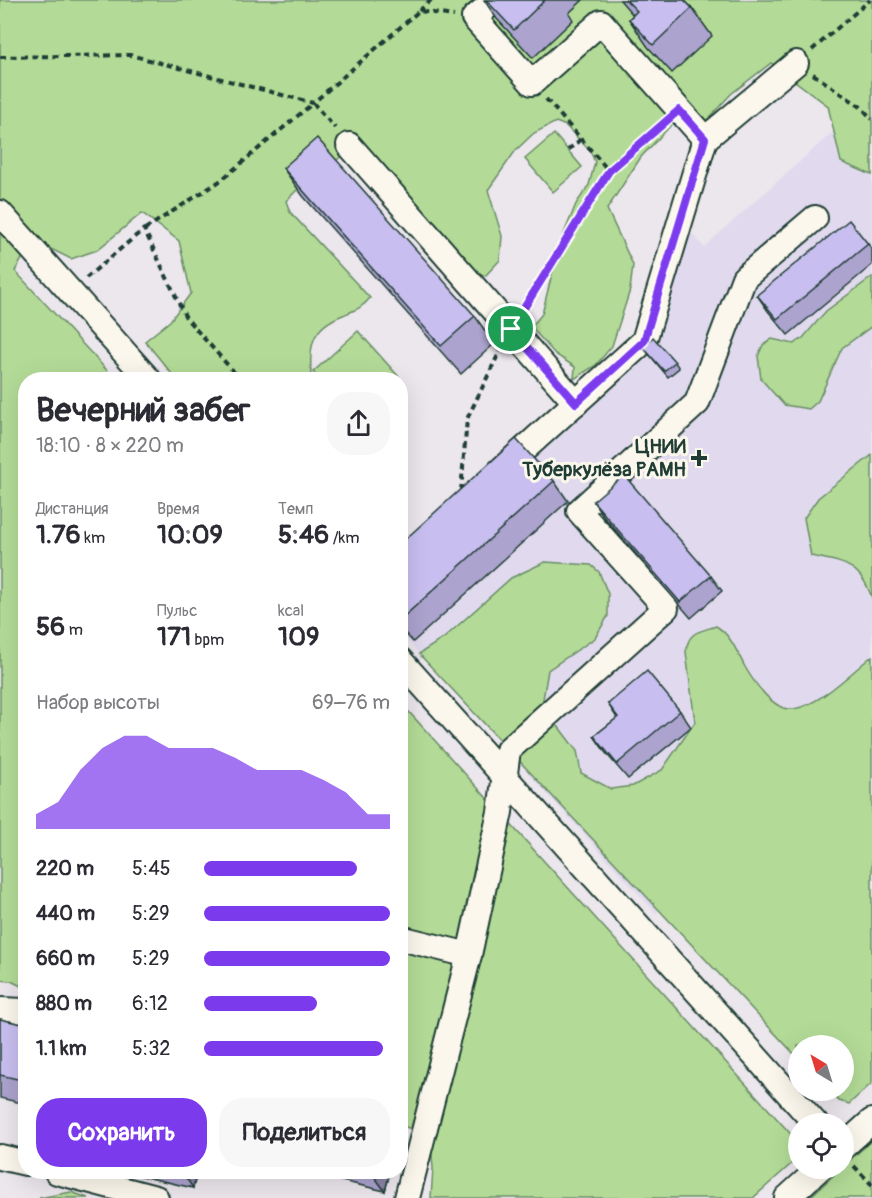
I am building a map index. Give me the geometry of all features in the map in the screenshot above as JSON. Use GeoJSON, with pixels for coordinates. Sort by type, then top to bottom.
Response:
{"type":"FeatureCollection","features":[{"type":"Feature","properties":{"kind":"street"},"geometry":{"type":"LineString","coordinates":[[495,0],[474,18],[532,83],[602,22],[705,139]]}},
{"type":"Feature","properties":{"kind":"street"},"geometry":{"type":"LineString","coordinates":[[487,483],[644,341],[705,139],[796,63]]}},
{"type":"Feature","properties":{"kind":"street"},"geometry":{"type":"LineString","coordinates":[[349,145],[576,403]]}},
{"type":"Feature","properties":{"kind":"street"},"geometry":{"type":"LineString","coordinates":[[0,213],[142,372]]}},
{"type":"Feature","properties":{"kind":"street"},"geometry":{"type":"LineString","coordinates":[[407,1198],[469,955],[500,812],[508,750],[666,608],[579,511],[697,404],[744,278],[815,218]]}},
{"type":"Feature","properties":{"kind":"street"},"geometry":{"type":"LineString","coordinates":[[408,669],[806,1113]]}},
{"type":"Feature","properties":{"kind":"street"},"geometry":{"type":"LineString","coordinates":[[408,940],[469,955]]}},
{"type":"Feature","properties":{"kind":"street"},"geometry":{"type":"LineString","coordinates":[[0,1010],[18,1011]]}},
{"type":"Feature","properties":{"kind":"street"},"geometry":{"type":"LineString","coordinates":[[854,1144],[872,1121]]}},
{"type":"Feature","properties":{"kind":"street"},"geometry":{"type":"LineString","coordinates":[[0,1157],[18,1161]]}},
{"type":"Feature","properties":{"kind":"street"},"geometry":{"type":"LineString","coordinates":[[84,1179],[156,1198]]}},
{"type":"Feature","properties":{"kind":"street"},"geometry":{"type":"LineString","coordinates":[[787,1198],[808,1179]]}},
{"type":"Feature","properties":{"kind":"path"},"geometry":{"type":"LineString","coordinates":[[70,291],[144,229],[220,181],[431,0]]}},
{"type":"Feature","properties":{"kind":"path"},"geometry":{"type":"LineString","coordinates":[[870,0],[796,63],[861,107],[872,119]]}},
{"type":"Feature","properties":{"kind":"path"},"geometry":{"type":"LineString","coordinates":[[419,11],[474,18]]}},
{"type":"Feature","properties":{"kind":"path"},"geometry":{"type":"LineString","coordinates":[[0,57],[130,55],[313,103],[349,145]]}},
{"type":"Feature","properties":{"kind":"path"},"geometry":{"type":"LineString","coordinates":[[532,83],[609,171]]}},
{"type":"Feature","properties":{"kind":"path"},"geometry":{"type":"LineString","coordinates":[[461,496],[467,419],[511,329],[609,171],[679,110]]}},
{"type":"Feature","properties":{"kind":"path"},"geometry":{"type":"LineString","coordinates":[[568,150],[581,139]]}},
{"type":"Feature","properties":{"kind":"path"},"geometry":{"type":"LineString","coordinates":[[144,229],[186,318],[234,372]]}},
{"type":"Feature","properties":{"kind":"path"},"geometry":{"type":"LineString","coordinates":[[854,1164],[872,1185]]}},
{"type":"Feature","properties":{"kind":"shaded area","name":"ЦНИИ Туберкулёза РАМН"},"geometry":{"type":"Polygon","coordinates":[[[855,112],[872,132],[872,718],[656,913],[408,642],[408,564],[652,346],[687,228],[704,247],[855,112]]]}},
{"type":"Feature","properties":{"kind":"green space"},"geometry":{"type":"Polygon","coordinates":[[[0,0],[872,0],[872,175],[841,162],[828,106],[771,63],[731,94],[707,120],[696,125],[674,122],[641,157],[607,209],[633,265],[630,290],[612,346],[596,365],[574,379],[575,367],[555,354],[531,327],[542,314],[559,246],[576,204],[589,185],[595,162],[590,151],[566,126],[556,122],[534,133],[516,150],[488,190],[502,236],[500,260],[485,276],[455,259],[352,149],[302,185],[286,201],[290,212],[370,298],[358,308],[332,320],[318,333],[312,348],[311,372],[170,372],[145,341],[170,321],[191,293],[179,241],[142,213],[97,250],[71,259],[33,240],[15,271],[109,372],[18,372],[18,984],[0,980],[0,0]]]}},
{"type":"Feature","properties":{"kind":"green space"},"geometry":{"type":"Polygon","coordinates":[[[554,134],[582,167],[553,192],[525,159],[554,134]]]}},
{"type":"Feature","properties":{"kind":"green space"},"geometry":{"type":"Polygon","coordinates":[[[872,277],[872,326],[842,348],[818,401],[809,409],[784,405],[761,379],[758,356],[763,345],[772,339],[794,344],[803,338],[826,311],[872,277]]]}},
{"type":"Feature","properties":{"kind":"green space"},"geometry":{"type":"Polygon","coordinates":[[[358,331],[395,372],[313,372],[358,331]]]}},
{"type":"Feature","properties":{"kind":"green space"},"geometry":{"type":"Polygon","coordinates":[[[872,455],[872,598],[862,578],[849,566],[811,556],[804,518],[818,498],[872,455]]]}},
{"type":"Feature","properties":{"kind":"green space"},"geometry":{"type":"Polygon","coordinates":[[[545,562],[591,565],[599,572],[608,594],[608,616],[595,638],[548,670],[542,705],[577,751],[581,773],[611,789],[633,786],[662,770],[695,722],[686,652],[689,640],[695,633],[716,626],[730,639],[764,694],[777,705],[791,709],[812,703],[823,696],[872,656],[872,1083],[854,1099],[854,1035],[788,1035],[788,1047],[419,654],[444,638],[511,578],[545,562]]]}},
{"type":"Feature","properties":{"kind":"green space"},"geometry":{"type":"Polygon","coordinates":[[[408,711],[788,1131],[788,1167],[753,1198],[431,1198],[433,1168],[431,1145],[408,1128],[408,711]]]}},
{"type":"Feature","properties":{"kind":"green space"},"geometry":{"type":"Polygon","coordinates":[[[872,1140],[872,1198],[809,1198],[830,1179],[854,1179],[854,1157],[872,1140]]]}},
{"type":"Feature","properties":{"kind":"green space"},"geometry":{"type":"Polygon","coordinates":[[[71,1192],[88,1198],[39,1198],[71,1192]]]}},
{"type":"Feature","properties":{"kind":"building"},"geometry":{"type":"Polygon","coordinates":[[[486,0],[545,0],[514,30],[486,0]]]}},
{"type":"Feature","properties":{"kind":"building"},"geometry":{"type":"Polygon","coordinates":[[[626,0],[684,0],[692,8],[653,45],[629,19],[637,11],[626,0]]]}},
{"type":"Feature","properties":{"kind":"building"},"geometry":{"type":"Polygon","coordinates":[[[317,138],[475,316],[441,346],[283,168],[317,138]]]}},
{"type":"Feature","properties":{"kind":"building"},"geometry":{"type":"Polygon","coordinates":[[[849,220],[868,244],[777,319],[757,295],[849,220]]]}},
{"type":"Feature","properties":{"kind":"building"},"geometry":{"type":"Polygon","coordinates":[[[653,337],[675,362],[664,371],[643,347],[653,337]]]}},
{"type":"Feature","properties":{"kind":"building"},"geometry":{"type":"Polygon","coordinates":[[[516,439],[554,481],[408,613],[408,537],[516,439]]]}},
{"type":"Feature","properties":{"kind":"building"},"geometry":{"type":"Polygon","coordinates":[[[624,475],[711,576],[680,602],[593,501],[624,475]]]}},
{"type":"Feature","properties":{"kind":"building"},"geometry":{"type":"Polygon","coordinates":[[[647,671],[680,711],[617,764],[594,736],[618,717],[608,704],[647,671]]]}},
{"type":"Feature","properties":{"kind":"building"},"geometry":{"type":"Polygon","coordinates":[[[0,1019],[18,1023],[18,1079],[0,1075],[0,1019]]]}},
{"type":"Feature","properties":{"kind":"place","name":"ЦНИИ Туберкулёза РАМН"},"geometry":{"type":"Point","coordinates":[699,458]}},
{"type":"Feature","properties":{"kind":"route"},"geometry":{"type":"LineString","coordinates":[[679,110],[705,139],[644,341],[576,403],[511,329],[609,171],[679,110]]}}]}
